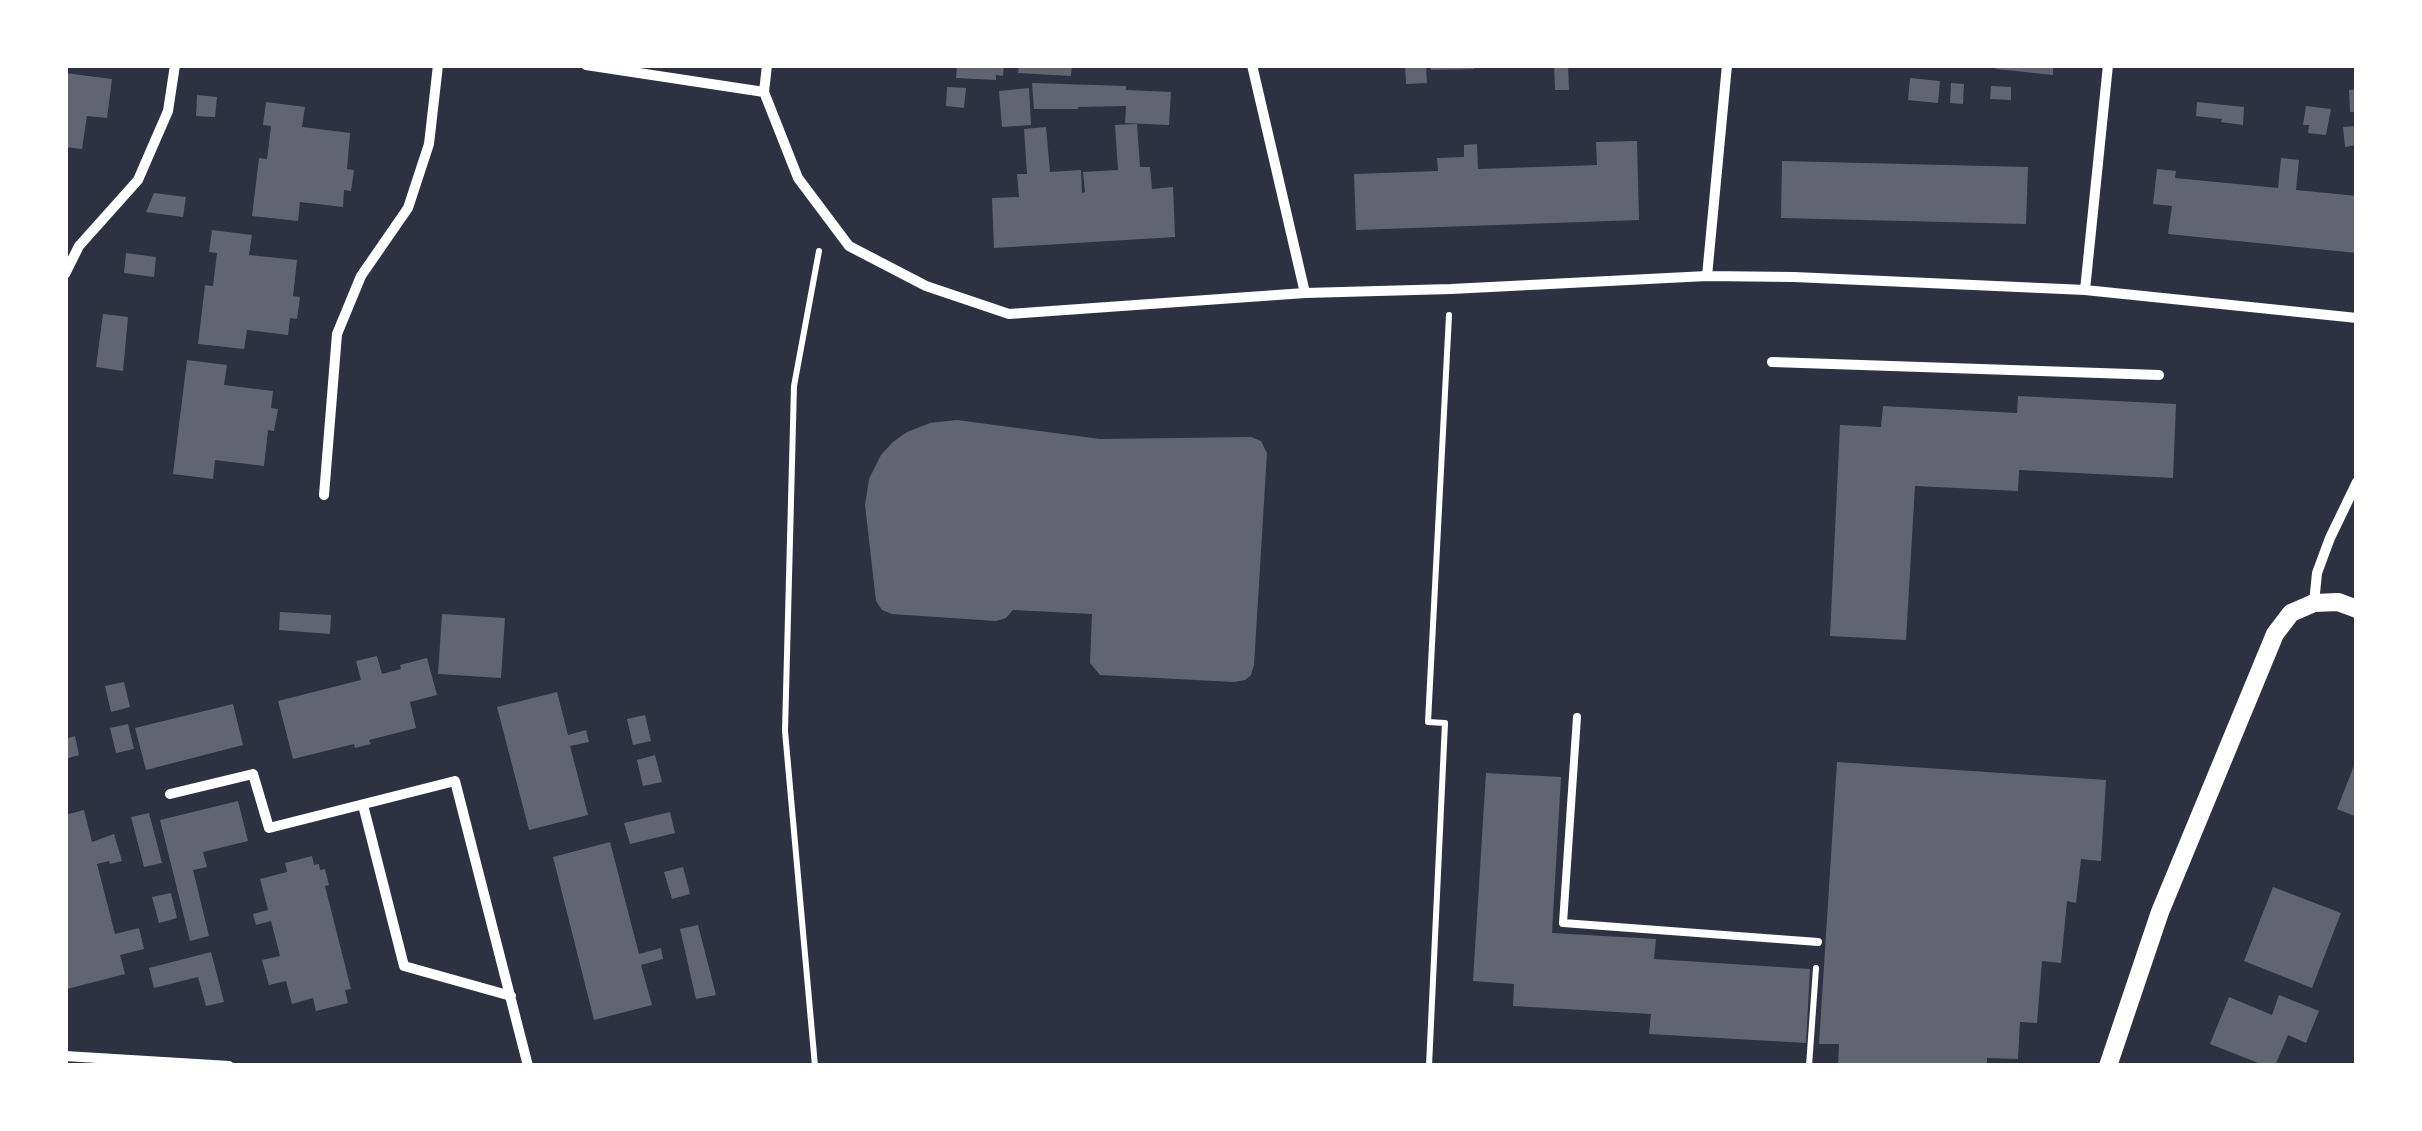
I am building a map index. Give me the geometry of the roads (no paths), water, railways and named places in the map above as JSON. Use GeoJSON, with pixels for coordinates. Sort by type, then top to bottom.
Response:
{"type":"FeatureCollection","features":[{"type":"Feature","properties":{"kind":"street"},"geometry":{"type":"LineString","coordinates":[[65,274],[79,246],[138,180],[168,111],[175,65]]}},
{"type":"Feature","properties":{"kind":"street"},"geometry":{"type":"LineString","coordinates":[[324,496],[337,334],[361,276],[408,208],[429,144],[438,65]]}},
{"type":"Feature","properties":{"kind":"street"},"geometry":{"type":"LineString","coordinates":[[586,65],[764,92]]}},
{"type":"Feature","properties":{"kind":"street"},"geometry":{"type":"LineString","coordinates":[[767,65],[764,92],[798,178],[849,246],[926,286],[1009,314],[1305,293],[1706,276],[2085,290],[2357,318]]}},
{"type":"Feature","properties":{"kind":"street"},"geometry":{"type":"LineString","coordinates":[[1252,65],[1305,293]]}},
{"type":"Feature","properties":{"kind":"street"},"geometry":{"type":"LineString","coordinates":[[1706,276],[1727,65]]}},
{"type":"Feature","properties":{"kind":"street"},"geometry":{"type":"LineString","coordinates":[[2085,290],[2108,65]]}},
{"type":"Feature","properties":{"kind":"street"},"geometry":{"type":"LineString","coordinates":[[1772,362],[2159,375]]}},
{"type":"Feature","properties":{"kind":"street"},"geometry":{"type":"LineString","coordinates":[[2314,603],[2316,572],[2357,482]]}},
{"type":"Feature","properties":{"kind":"street"},"geometry":{"type":"LineString","coordinates":[[2108,1066],[2160,912],[2275,634],[2291,613],[2314,603],[2338,602],[2357,608]]}},
{"type":"Feature","properties":{"kind":"street"},"geometry":{"type":"LineString","coordinates":[[170,794],[254,774],[270,828],[455,781],[528,1066]]}},
{"type":"Feature","properties":{"kind":"street"},"geometry":{"type":"LineString","coordinates":[[362,805],[404,966],[511,996]]}},
{"type":"Feature","properties":{"kind":"street"},"geometry":{"type":"LineString","coordinates":[[65,1056],[229,1066]]}},
{"type":"Feature","properties":{"kind":"lane"},"geometry":{"type":"LineString","coordinates":[[1577,717],[1563,923],[1818,942]]}}]}
